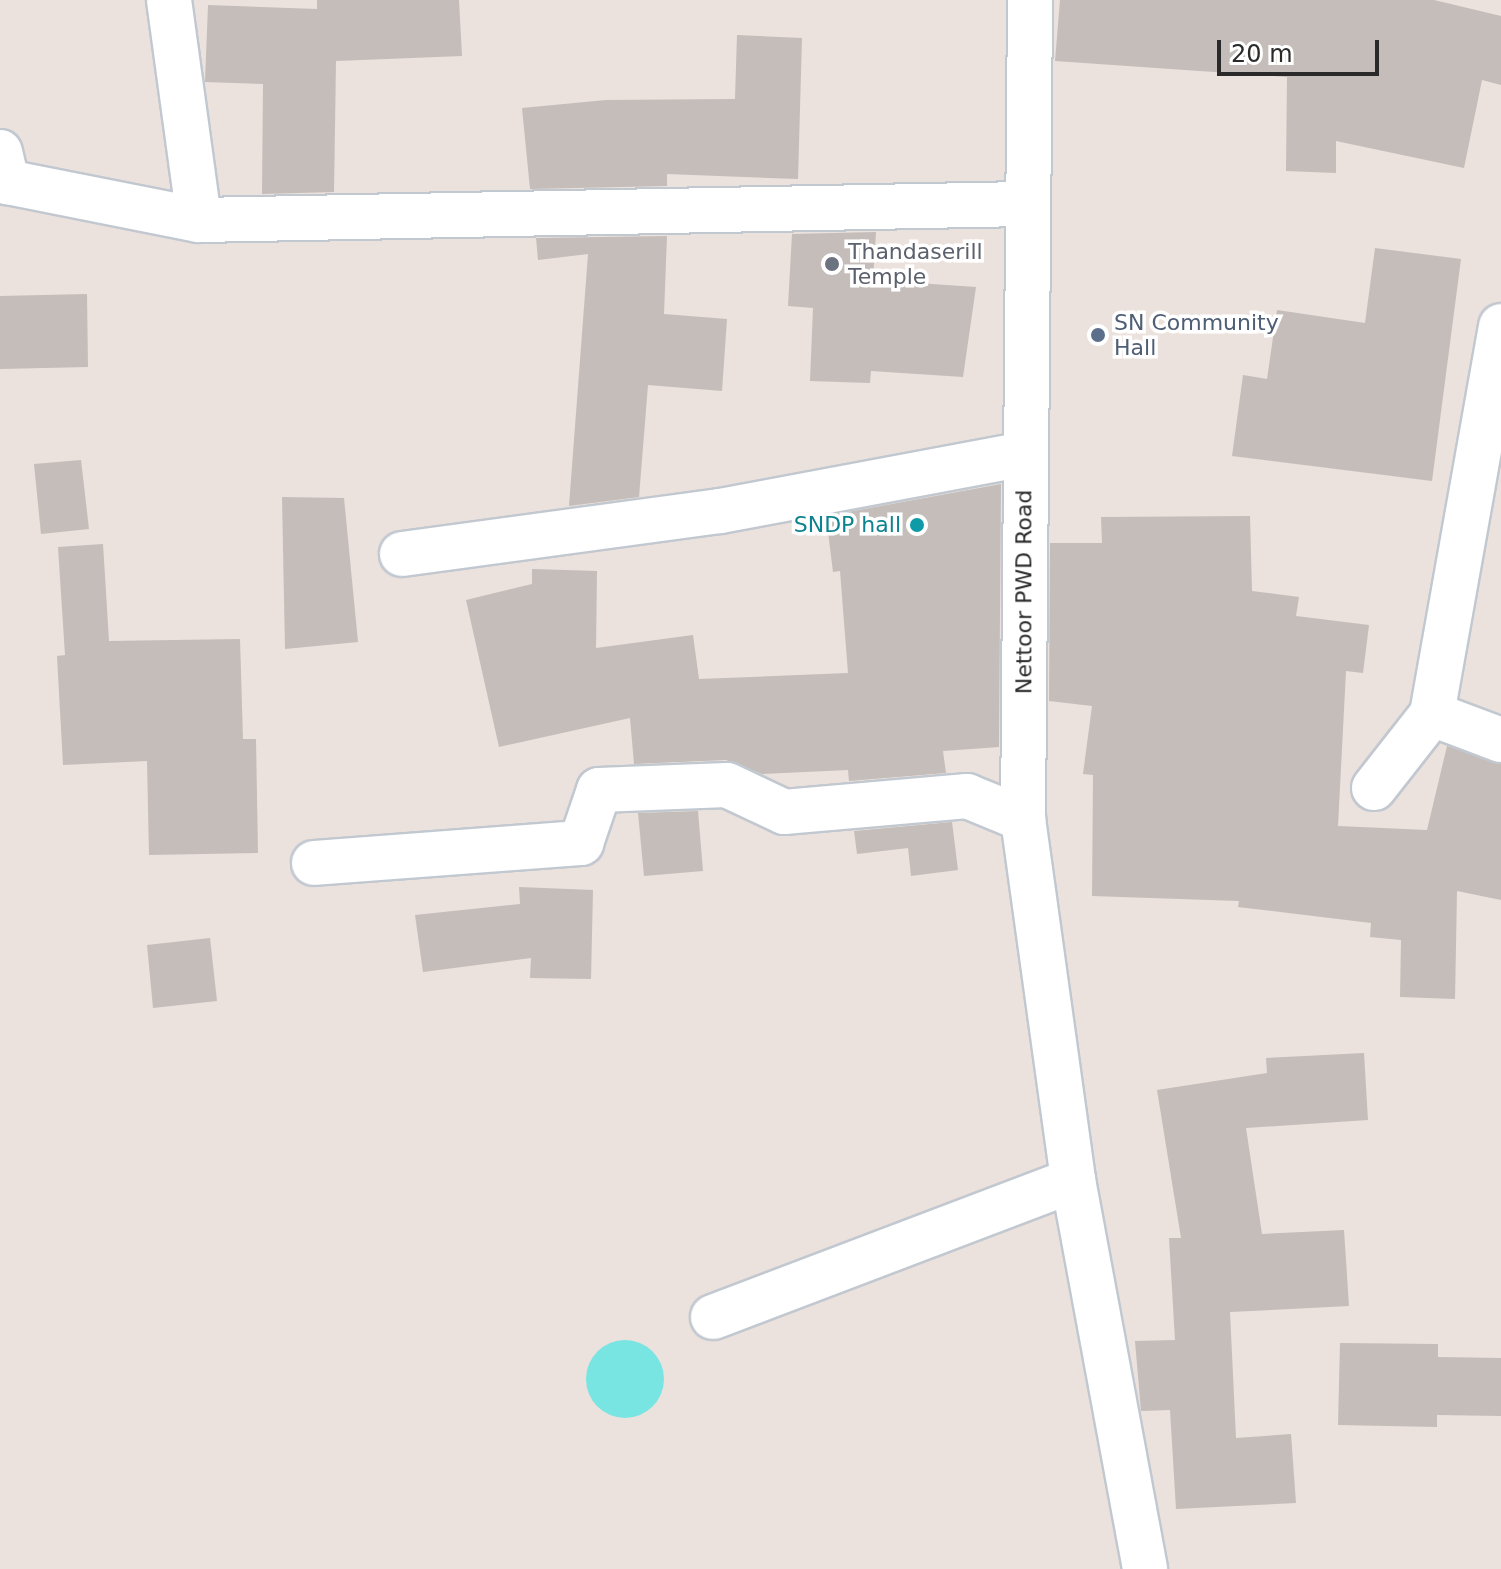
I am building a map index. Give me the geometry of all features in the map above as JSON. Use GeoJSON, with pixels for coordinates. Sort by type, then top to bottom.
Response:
{"type":"FeatureCollection","features":[{"type":"Feature","properties":{"kind":"street"},"geometry":{"type":"LineString","coordinates":[[169,0],[199,220]]}},
{"type":"Feature","properties":{"kind":"street","name":"Nettoor PWD Road"},"geometry":{"type":"LineString","coordinates":[[1030,0],[1023,819],[1073,1180],[1145,1569]]}},
{"type":"Feature","properties":{"kind":"street"},"geometry":{"type":"LineString","coordinates":[[0,152],[7,182],[199,220],[1027,204]]}},
{"type":"Feature","properties":{"kind":"street"},"geometry":{"type":"LineString","coordinates":[[1374,788],[1432,714],[1501,326]]}},
{"type":"Feature","properties":{"kind":"street"},"geometry":{"type":"LineString","coordinates":[[402,554],[720,511],[1024,454]]}},
{"type":"Feature","properties":{"kind":"street"},"geometry":{"type":"LineString","coordinates":[[1432,714],[1501,740]]}},
{"type":"Feature","properties":{"kind":"street"},"geometry":{"type":"LineString","coordinates":[[314,863],[581,843],[599,790],[727,785],[784,812],[967,796],[1023,819]]}},
{"type":"Feature","properties":{"kind":"street"},"geometry":{"type":"LineString","coordinates":[[713,1317],[1073,1180]]}},
{"type":"Feature","properties":{"kind":"water"},"geometry":{"type":"Polygon","coordinates":[[[625,1340],[640,1343],[653,1351],[661,1364],[664,1379],[661,1394],[653,1407],[640,1415],[625,1418],[610,1415],[597,1407],[589,1394],[586,1379],[589,1364],[597,1351],[610,1343],[625,1340]]]}},
{"type":"Feature","properties":{"kind":"building"},"geometry":{"type":"Polygon","coordinates":[[[317,0],[459,0],[462,56],[336,61],[334,192],[262,194],[263,84],[205,82],[208,5],[317,9],[317,0]]]}},
{"type":"Feature","properties":{"kind":"building"},"geometry":{"type":"Polygon","coordinates":[[[1060,0],[1434,0],[1501,16],[1501,85],[1482,80],[1464,168],[1336,141],[1336,173],[1286,171],[1287,77],[1055,61],[1060,0]]]}},
{"type":"Feature","properties":{"kind":"building"},"geometry":{"type":"Polygon","coordinates":[[[737,35],[802,38],[798,179],[667,174],[667,186],[530,189],[522,108],[606,100],[735,99],[737,35]]]}},
{"type":"Feature","properties":{"kind":"building"},"geometry":{"type":"Polygon","coordinates":[[[876,232],[873,280],[976,287],[963,377],[871,371],[870,383],[810,381],[813,308],[788,306],[792,234],[876,232]]]}},
{"type":"Feature","properties":{"kind":"building"},"geometry":{"type":"Polygon","coordinates":[[[667,236],[664,314],[727,319],[722,391],[648,385],[639,497],[569,506],[588,254],[538,260],[536,238],[667,236]]]}},
{"type":"Feature","properties":{"kind":"building"},"geometry":{"type":"Polygon","coordinates":[[[1375,248],[1461,259],[1432,481],[1232,456],[1243,375],[1267,379],[1277,310],[1365,323],[1375,248]]]}},
{"type":"Feature","properties":{"kind":"building"},"geometry":{"type":"Polygon","coordinates":[[[87,294],[88,367],[0,369],[0,296],[87,294]]]}},
{"type":"Feature","properties":{"kind":"building"},"geometry":{"type":"Polygon","coordinates":[[[81,460],[89,529],[41,534],[34,464],[81,460]]]}},
{"type":"Feature","properties":{"kind":"building"},"geometry":{"type":"Polygon","coordinates":[[[1001,484],[999,747],[943,751],[946,773],[849,781],[848,770],[762,774],[726,760],[634,764],[630,718],[499,747],[466,600],[532,584],[532,569],[597,571],[596,648],[693,635],[699,679],[848,673],[840,571],[833,572],[826,516],[1001,484]]]}},
{"type":"Feature","properties":{"kind":"building"},"geometry":{"type":"Polygon","coordinates":[[[282,497],[344,498],[358,642],[285,649],[282,497]]]}},
{"type":"Feature","properties":{"kind":"building"},"geometry":{"type":"Polygon","coordinates":[[[1250,516],[1252,591],[1299,597],[1296,616],[1369,625],[1363,673],[1346,671],[1338,826],[1427,830],[1447,746],[1501,764],[1501,900],[1457,891],[1455,999],[1400,997],[1401,940],[1370,937],[1371,923],[1238,907],[1239,901],[1092,896],[1093,775],[1083,774],[1092,706],[1049,701],[1050,543],[1102,543],[1101,517],[1250,516]]]}},
{"type":"Feature","properties":{"kind":"building"},"geometry":{"type":"Polygon","coordinates":[[[103,544],[109,641],[240,639],[243,739],[256,739],[258,853],[149,855],[147,761],[63,765],[57,656],[65,655],[58,547],[103,544]]]}},
{"type":"Feature","properties":{"kind":"building"},"geometry":{"type":"Polygon","coordinates":[[[698,811],[703,871],[644,876],[638,813],[698,811]]]}},
{"type":"Feature","properties":{"kind":"building"},"geometry":{"type":"Polygon","coordinates":[[[952,822],[958,870],[911,876],[908,848],[857,854],[854,831],[952,822]]]}},
{"type":"Feature","properties":{"kind":"building"},"geometry":{"type":"Polygon","coordinates":[[[519,887],[593,890],[591,979],[530,978],[531,958],[423,972],[415,915],[520,904],[519,887]]]}},
{"type":"Feature","properties":{"kind":"building"},"geometry":{"type":"Polygon","coordinates":[[[210,938],[217,1001],[153,1008],[147,945],[210,938]]]}},
{"type":"Feature","properties":{"kind":"building"},"geometry":{"type":"Polygon","coordinates":[[[1364,1053],[1368,1120],[1246,1128],[1262,1234],[1344,1230],[1349,1306],[1230,1312],[1236,1438],[1291,1434],[1296,1503],[1176,1509],[1170,1410],[1141,1411],[1135,1341],[1175,1340],[1169,1238],[1181,1238],[1157,1090],[1267,1073],[1266,1058],[1364,1053]]]}},
{"type":"Feature","properties":{"kind":"building"},"geometry":{"type":"Polygon","coordinates":[[[1340,1343],[1438,1344],[1438,1357],[1501,1358],[1501,1416],[1437,1415],[1437,1427],[1338,1425],[1340,1343]]]}},
{"type":"Feature","properties":{"kind":"place","name":"Thandaserill Temple"},"geometry":{"type":"Point","coordinates":[832,264]}},
{"type":"Feature","properties":{"kind":"place","name":"SN Community Hall"},"geometry":{"type":"Point","coordinates":[1098,335]}},
{"type":"Feature","properties":{"kind":"place","name":"SNDP hall"},"geometry":{"type":"Point","coordinates":[917,525]}}]}
